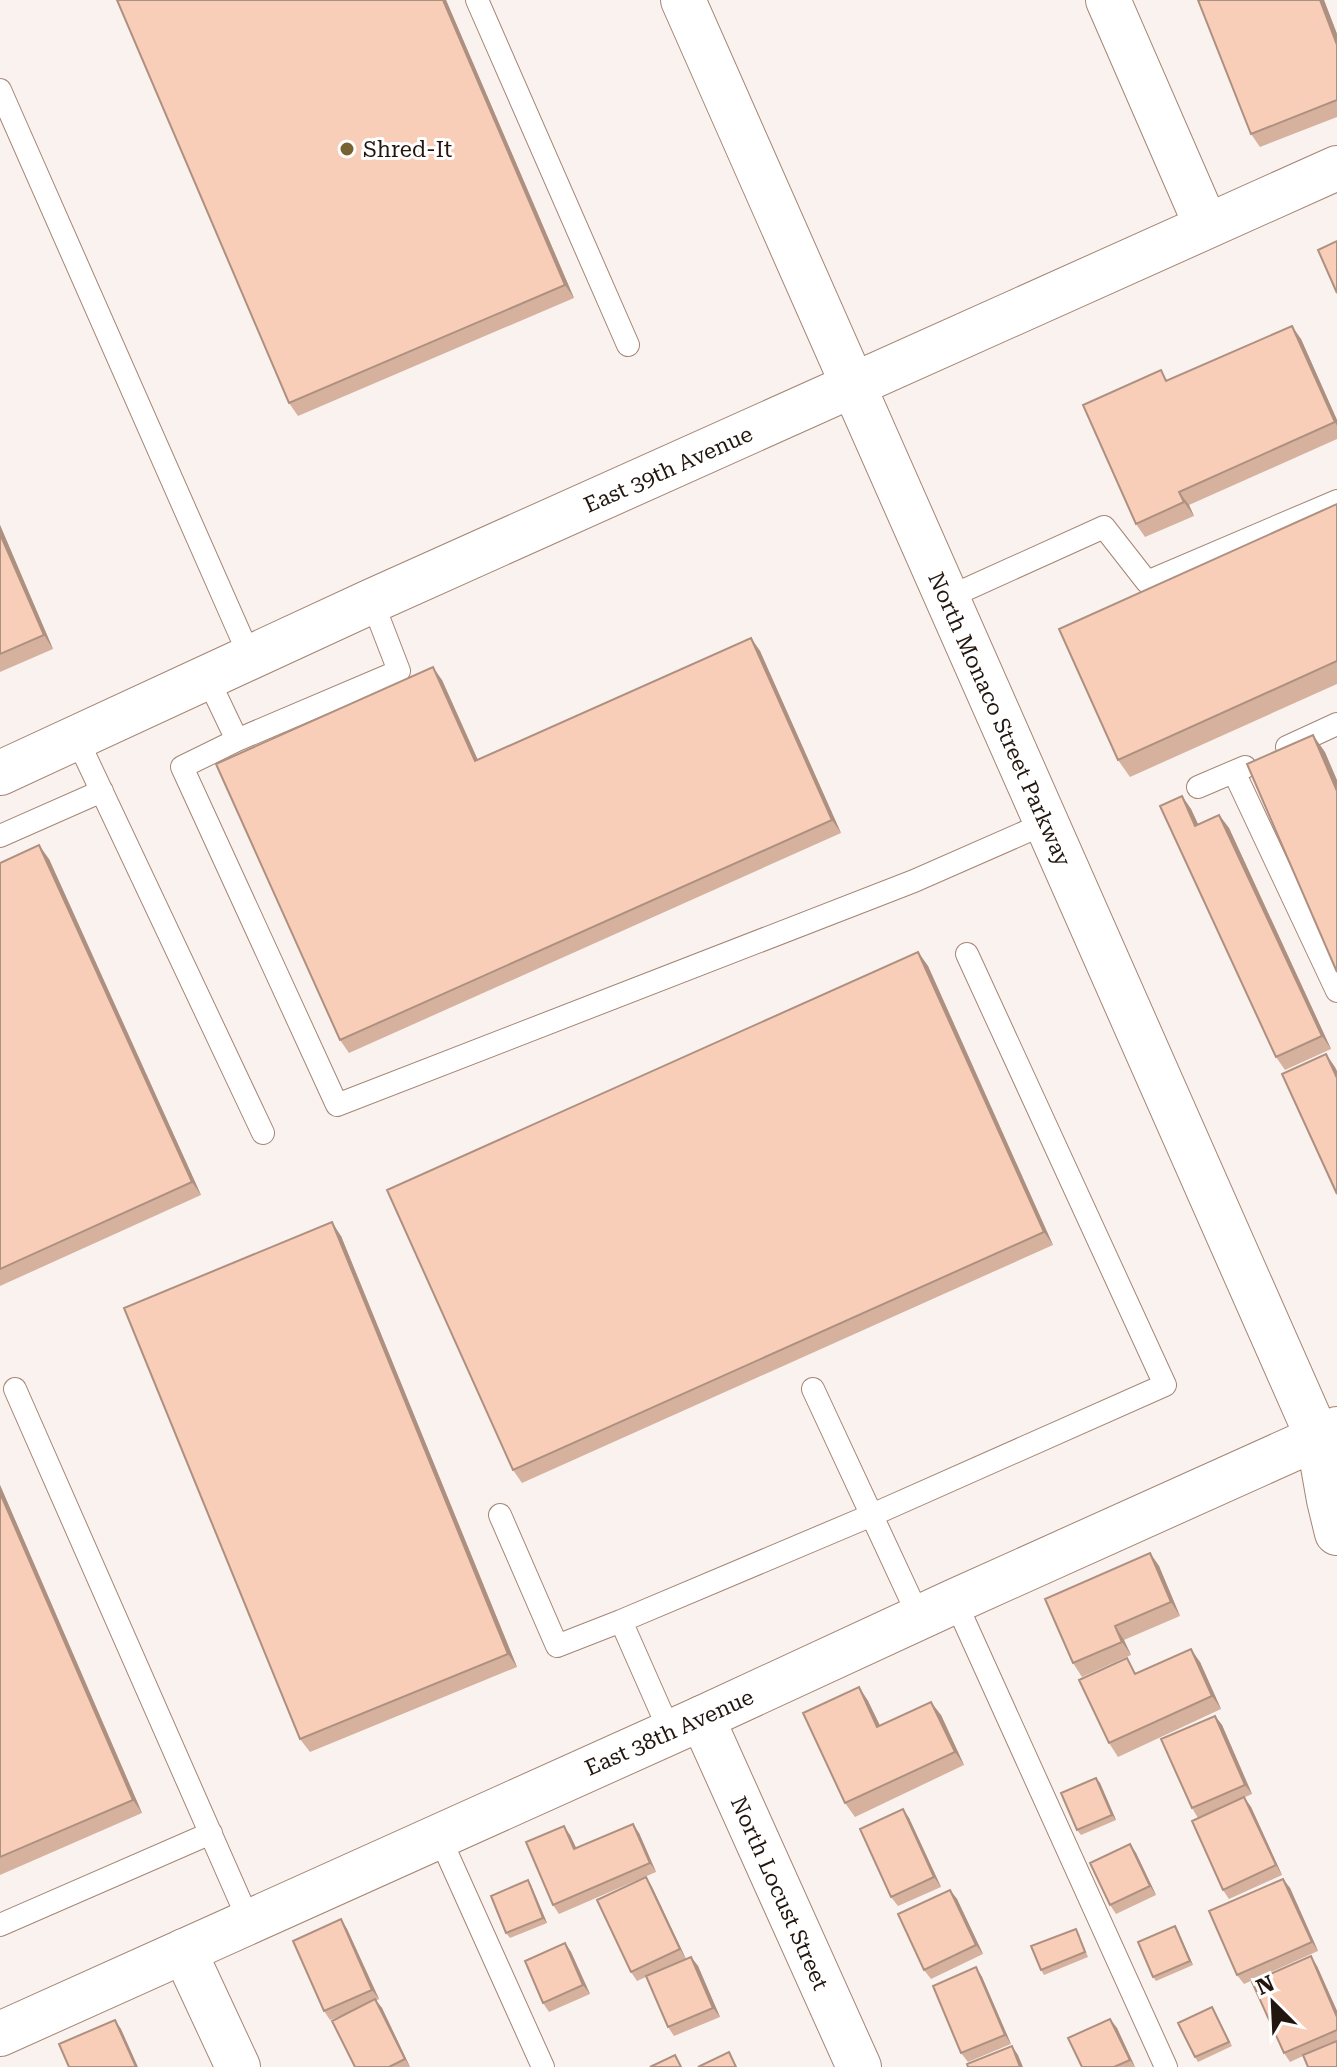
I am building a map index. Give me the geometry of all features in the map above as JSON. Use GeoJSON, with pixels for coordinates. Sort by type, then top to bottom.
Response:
{"type":"FeatureCollection","features":[{"type":"Feature","properties":{"kind":"street","name":"North Monaco Street Parkway"},"geometry":{"type":"LineString","coordinates":[[683,0],[1046,823],[1331,1442],[1329,1500],[1337,1533]]}},
{"type":"Feature","properties":{"kind":"street"},"geometry":{"type":"LineString","coordinates":[[1108,0],[1206,225]]}},
{"type":"Feature","properties":{"kind":"street","name":"East 39th Avenue"},"geometry":{"type":"LineString","coordinates":[[0,773],[372,601],[1337,168]]}},
{"type":"Feature","properties":{"kind":"street","name":"East 38th Avenue"},"geometry":{"type":"LineString","coordinates":[[0,2034],[937,1609],[1331,1442]]}},
{"type":"Feature","properties":{"kind":"street","name":"North Locust Street"},"geometry":{"type":"LineString","coordinates":[[686,1725],[859,2067]]}},
{"type":"Feature","properties":{"kind":"street"},"geometry":{"type":"LineString","coordinates":[[184,1951],[238,2067]]}},
{"type":"Feature","properties":{"kind":"lane"},"geometry":{"type":"LineString","coordinates":[[477,0],[628,345]]}},
{"type":"Feature","properties":{"kind":"lane"},"geometry":{"type":"LineString","coordinates":[[0,90],[250,657]]}},
{"type":"Feature","properties":{"kind":"lane"},"geometry":{"type":"LineString","coordinates":[[947,598],[1104,527],[1147,582],[1337,501]]}},
{"type":"Feature","properties":{"kind":"lane"},"geometry":{"type":"LineString","coordinates":[[372,601],[399,671],[237,740],[182,767],[337,1105],[914,881],[1046,823]]}},
{"type":"Feature","properties":{"kind":"lane"},"geometry":{"type":"LineString","coordinates":[[207,677],[237,740]]}},
{"type":"Feature","properties":{"kind":"lane"},"geometry":{"type":"LineString","coordinates":[[1198,787],[1336,727]]}},
{"type":"Feature","properties":{"kind":"lane"},"geometry":{"type":"LineString","coordinates":[[77,739],[263,1133]]}},
{"type":"Feature","properties":{"kind":"lane"},"geometry":{"type":"LineString","coordinates":[[1234,772],[1337,991]]}},
{"type":"Feature","properties":{"kind":"lane"},"geometry":{"type":"LineString","coordinates":[[0,836],[102,791]]}},
{"type":"Feature","properties":{"kind":"lane"},"geometry":{"type":"LineString","coordinates":[[500,1515],[557,1646],[872,1515],[1165,1385],[967,954]]}},
{"type":"Feature","properties":{"kind":"lane"},"geometry":{"type":"LineString","coordinates":[[15,1389],[249,1921]]}},
{"type":"Feature","properties":{"kind":"lane"},"geometry":{"type":"LineString","coordinates":[[813,1389],[872,1515],[937,1609],[1166,2067]]}},
{"type":"Feature","properties":{"kind":"lane"},"geometry":{"type":"LineString","coordinates":[[621,1621],[686,1725]]}},
{"type":"Feature","properties":{"kind":"lane"},"geometry":{"type":"LineString","coordinates":[[0,1925],[211,1833]]}},
{"type":"Feature","properties":{"kind":"lane"},"geometry":{"type":"LineString","coordinates":[[439,1836],[543,2067]]}},
{"type":"Feature","properties":{"kind":"building","name":"Shred-It"},"geometry":{"type":"Polygon","coordinates":[[[117,0],[443,0],[565,285],[289,403],[117,0]]]}},
{"type":"Feature","properties":{"kind":"building"},"geometry":{"type":"Polygon","coordinates":[[[1198,0],[1320,0],[1337,45],[1337,100],[1251,134],[1198,0]]]}},
{"type":"Feature","properties":{"kind":"building"},"geometry":{"type":"Polygon","coordinates":[[[1337,241],[1337,293],[1318,250],[1337,241]]]}},
{"type":"Feature","properties":{"kind":"building"},"geometry":{"type":"Polygon","coordinates":[[[1292,326],[1335,422],[1179,492],[1184,502],[1136,524],[1083,405],[1161,370],[1166,381],[1292,326]]]}},
{"type":"Feature","properties":{"kind":"building"},"geometry":{"type":"Polygon","coordinates":[[[1337,504],[1337,661],[1118,760],[1059,629],[1337,504]]]}},
{"type":"Feature","properties":{"kind":"building"},"geometry":{"type":"Polygon","coordinates":[[[0,534],[44,635],[0,654],[0,534]]]}},
{"type":"Feature","properties":{"kind":"building"},"geometry":{"type":"Polygon","coordinates":[[[751,638],[832,820],[340,1040],[216,764],[433,667],[475,761],[751,638]]]}},
{"type":"Feature","properties":{"kind":"building"},"geometry":{"type":"Polygon","coordinates":[[[1313,735],[1337,791],[1337,972],[1247,764],[1313,735]]]}},
{"type":"Feature","properties":{"kind":"building"},"geometry":{"type":"Polygon","coordinates":[[[1182,796],[1195,826],[1219,815],[1322,1036],[1276,1057],[1160,806],[1182,796]]]}},
{"type":"Feature","properties":{"kind":"building"},"geometry":{"type":"Polygon","coordinates":[[[39,845],[192,1182],[0,1269],[0,863],[39,845]]]}},
{"type":"Feature","properties":{"kind":"building"},"geometry":{"type":"Polygon","coordinates":[[[918,952],[1044,1232],[513,1470],[387,1190],[918,952]]]}},
{"type":"Feature","properties":{"kind":"building"},"geometry":{"type":"Polygon","coordinates":[[[1326,1054],[1337,1078],[1337,1194],[1282,1074],[1326,1054]]]}},
{"type":"Feature","properties":{"kind":"building"},"geometry":{"type":"Polygon","coordinates":[[[332,1222],[508,1654],[300,1739],[124,1308],[332,1222]]]}},
{"type":"Feature","properties":{"kind":"building"},"geometry":{"type":"Polygon","coordinates":[[[0,1493],[133,1800],[0,1857],[0,1493]]]}},
{"type":"Feature","properties":{"kind":"building"},"geometry":{"type":"Polygon","coordinates":[[[1150,1553],[1171,1602],[1115,1626],[1122,1642],[1073,1663],[1045,1599],[1150,1553]]]}},
{"type":"Feature","properties":{"kind":"building"},"geometry":{"type":"Polygon","coordinates":[[[1191,1649],[1212,1696],[1109,1743],[1079,1680],[1127,1658],[1135,1674],[1191,1649]]]}},
{"type":"Feature","properties":{"kind":"building"},"geometry":{"type":"Polygon","coordinates":[[[859,1687],[877,1727],[931,1702],[955,1752],[845,1803],[803,1713],[859,1687]]]}},
{"type":"Feature","properties":{"kind":"building"},"geometry":{"type":"Polygon","coordinates":[[[1215,1716],[1245,1785],[1192,1808],[1161,1739],[1215,1716]]]}},
{"type":"Feature","properties":{"kind":"building"},"geometry":{"type":"Polygon","coordinates":[[[1096,1778],[1112,1815],[1077,1830],[1061,1793],[1096,1778]]]}},
{"type":"Feature","properties":{"kind":"building"},"geometry":{"type":"Polygon","coordinates":[[[1244,1797],[1276,1865],[1223,1890],[1192,1821],[1244,1797]]]}},
{"type":"Feature","properties":{"kind":"building"},"geometry":{"type":"Polygon","coordinates":[[[903,1809],[934,1877],[891,1897],[860,1829],[903,1809]]]}},
{"type":"Feature","properties":{"kind":"building"},"geometry":{"type":"Polygon","coordinates":[[[633,1824],[650,1863],[553,1905],[526,1842],[564,1826],[574,1849],[633,1824]]]}},
{"type":"Feature","properties":{"kind":"building"},"geometry":{"type":"Polygon","coordinates":[[[1130,1844],[1150,1886],[1110,1905],[1090,1863],[1130,1844]]]}},
{"type":"Feature","properties":{"kind":"building"},"geometry":{"type":"Polygon","coordinates":[[[646,1877],[680,1949],[631,1972],[597,1900],[646,1877]]]}},
{"type":"Feature","properties":{"kind":"building"},"geometry":{"type":"Polygon","coordinates":[[[1283,1879],[1312,1942],[1237,1975],[1209,1911],[1283,1879]]]}},
{"type":"Feature","properties":{"kind":"building"},"geometry":{"type":"Polygon","coordinates":[[[528,1880],[543,1918],[506,1933],[491,1896],[528,1880]]]}},
{"type":"Feature","properties":{"kind":"building"},"geometry":{"type":"Polygon","coordinates":[[[950,1890],[976,1945],[924,1970],[898,1914],[950,1890]]]}},
{"type":"Feature","properties":{"kind":"building"},"geometry":{"type":"Polygon","coordinates":[[[341,1919],[372,1990],[324,2011],[293,1941],[341,1919]]]}},
{"type":"Feature","properties":{"kind":"building"},"geometry":{"type":"Polygon","coordinates":[[[1175,1926],[1190,1961],[1153,1977],[1138,1942],[1175,1926]]]}},
{"type":"Feature","properties":{"kind":"building"},"geometry":{"type":"Polygon","coordinates":[[[1076,1929],[1085,1952],[1041,1970],[1031,1946],[1076,1929]]]}},
{"type":"Feature","properties":{"kind":"building"},"geometry":{"type":"Polygon","coordinates":[[[565,1943],[583,1985],[543,2003],[525,1961],[565,1943]]]}},
{"type":"Feature","properties":{"kind":"building"},"geometry":{"type":"Polygon","coordinates":[[[1311,1956],[1337,2017],[1337,2030],[1284,2053],[1252,1982],[1311,1956]]]}},
{"type":"Feature","properties":{"kind":"building"},"geometry":{"type":"Polygon","coordinates":[[[691,1957],[713,2008],[668,2027],[646,1976],[691,1957]]]}},
{"type":"Feature","properties":{"kind":"building"},"geometry":{"type":"Polygon","coordinates":[[[976,1967],[1005,2035],[961,2053],[933,1986],[976,1967]]]}},
{"type":"Feature","properties":{"kind":"building"},"geometry":{"type":"Polygon","coordinates":[[[375,1999],[405,2059],[389,2067],[355,2067],[332,2021],[375,1999]]]}},
{"type":"Feature","properties":{"kind":"building"},"geometry":{"type":"Polygon","coordinates":[[[1212,2007],[1229,2042],[1195,2057],[1178,2023],[1212,2007]]]}},
{"type":"Feature","properties":{"kind":"building"},"geometry":{"type":"Polygon","coordinates":[[[1110,2019],[1130,2060],[1114,2067],[1082,2067],[1068,2038],[1110,2019]]]}},
{"type":"Feature","properties":{"kind":"building"},"geometry":{"type":"Polygon","coordinates":[[[115,2020],[136,2067],[69,2067],[59,2044],[115,2020]]]}},
{"type":"Feature","properties":{"kind":"building"},"geometry":{"type":"Polygon","coordinates":[[[1337,2041],[1337,2067],[1308,2067],[1303,2055],[1337,2041]]]}},
{"type":"Feature","properties":{"kind":"building"},"geometry":{"type":"Polygon","coordinates":[[[1012,2046],[1020,2067],[968,2067],[967,2064],[1012,2046]]]}},
{"type":"Feature","properties":{"kind":"building"},"geometry":{"type":"Polygon","coordinates":[[[729,2052],[736,2067],[698,2067],[729,2052]]]}},
{"type":"Feature","properties":{"kind":"building"},"geometry":{"type":"Polygon","coordinates":[[[675,2055],[681,2067],[650,2067],[675,2055]]]}},
{"type":"Feature","properties":{"kind":"place","name":"Shred-It"},"geometry":{"type":"Point","coordinates":[347,149]}}]}
